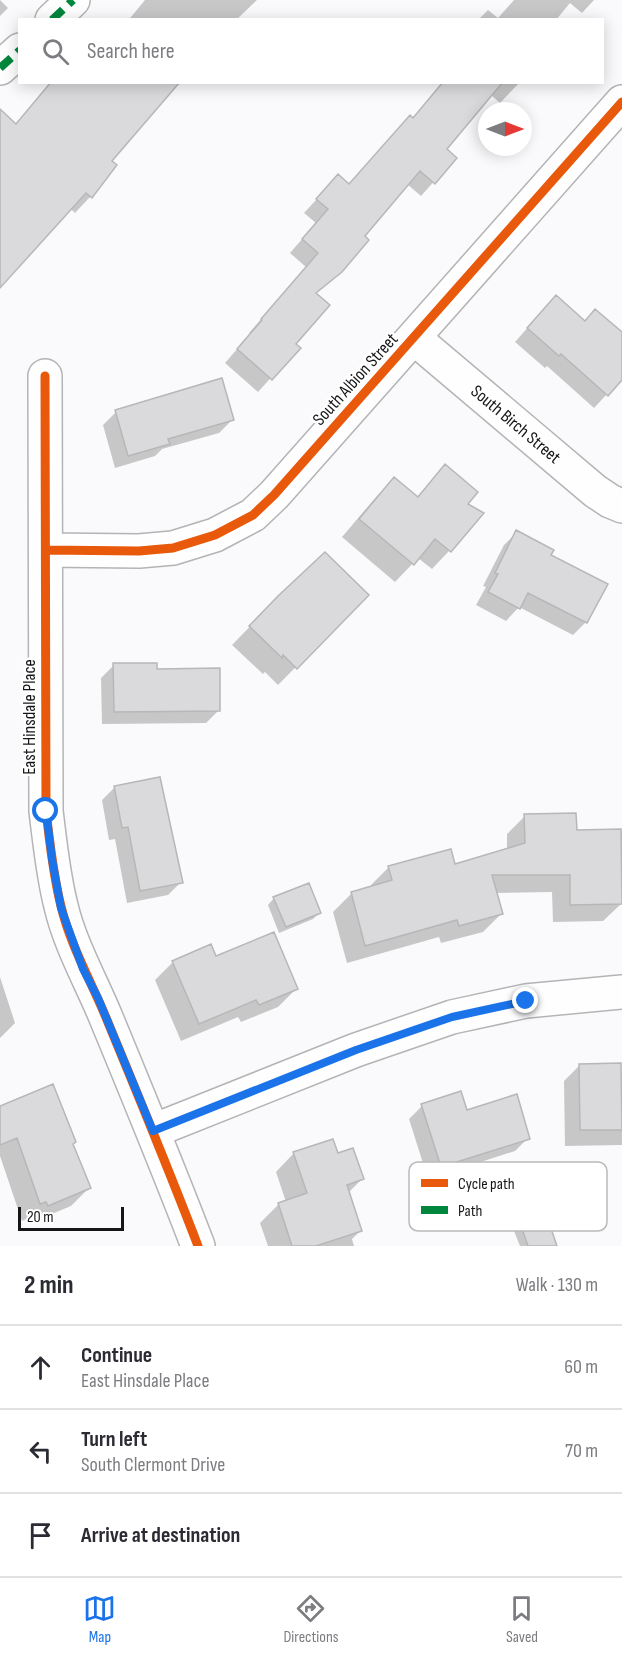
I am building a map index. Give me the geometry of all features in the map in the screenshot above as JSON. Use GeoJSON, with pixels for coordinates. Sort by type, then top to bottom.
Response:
{"type":"FeatureCollection","features":[{"type":"Feature","properties":{"kind":"street"},"geometry":{"type":"LineString","coordinates":[[54,18],[73,0]]}},
{"type":"Feature","properties":{"kind":"street"},"geometry":{"type":"LineString","coordinates":[[0,68],[18,52]]}},
{"type":"Feature","properties":{"kind":"street","name":"South Albion Street"},"geometry":{"type":"LineString","coordinates":[[46,550],[139,551],[173,548],[215,535],[253,515],[274,495],[622,102]]}},
{"type":"Feature","properties":{"kind":"street","name":"South Birch Street"},"geometry":{"type":"LineString","coordinates":[[414,338],[595,490],[610,501],[622,506]]}},
{"type":"Feature","properties":{"kind":"street","name":"East Hinsdale Place"},"geometry":{"type":"LineString","coordinates":[[45,376],[46,811],[53,869],[61,908],[83,969],[98,998],[198,1246]]}},
{"type":"Feature","properties":{"kind":"street"},"geometry":{"type":"LineString","coordinates":[[153,1131],[356,1050],[452,1017],[526,1001],[622,992]]}},
{"type":"Feature","properties":{"kind":"building"},"geometry":{"type":"Polygon","coordinates":[[[49,84],[178,84],[112,161],[117,165],[92,198],[86,193],[0,288],[0,109],[16,124],[49,84]]]}},
{"type":"Feature","properties":{"kind":"building"},"geometry":{"type":"Polygon","coordinates":[[[441,84],[501,84],[486,102],[478,102],[478,112],[447,149],[457,158],[435,184],[420,171],[365,236],[369,240],[342,272],[316,293],[330,305],[296,344],[301,348],[272,380],[237,349],[318,253],[302,239],[328,209],[316,199],[338,174],[349,184],[410,115],[413,118],[441,84]]]}},
{"type":"Feature","properties":{"kind":"building"},"geometry":{"type":"Polygon","coordinates":[[[556,295],[585,321],[595,309],[622,332],[622,380],[608,396],[561,354],[559,356],[527,328],[556,295]]]}},
{"type":"Feature","properties":{"kind":"building"},"geometry":{"type":"Polygon","coordinates":[[[222,378],[234,420],[168,439],[170,444],[128,456],[115,410],[222,378]]]}},
{"type":"Feature","properties":{"kind":"building"},"geometry":{"type":"Polygon","coordinates":[[[445,464],[478,492],[468,504],[484,513],[451,552],[435,539],[414,565],[359,519],[394,477],[418,497],[445,464]]]}},
{"type":"Feature","properties":{"kind":"building"},"geometry":{"type":"Polygon","coordinates":[[[516,530],[554,550],[551,555],[608,584],[587,623],[528,593],[520,609],[488,592],[516,530]]]}},
{"type":"Feature","properties":{"kind":"building"},"geometry":{"type":"Polygon","coordinates":[[[325,552],[369,595],[297,669],[283,655],[282,658],[249,626],[325,552]]]}},
{"type":"Feature","properties":{"kind":"building"},"geometry":{"type":"Polygon","coordinates":[[[113,663],[157,663],[157,669],[220,668],[220,711],[114,712],[113,663]]]}},
{"type":"Feature","properties":{"kind":"building"},"geometry":{"type":"Polygon","coordinates":[[[160,777],[183,883],[140,891],[128,827],[122,828],[114,786],[160,777]]]}},
{"type":"Feature","properties":{"kind":"building"},"geometry":{"type":"Polygon","coordinates":[[[576,813],[577,830],[621,829],[622,904],[570,905],[570,875],[492,875],[503,914],[459,926],[457,920],[365,946],[351,892],[392,880],[388,866],[451,849],[455,864],[525,843],[524,814],[576,813]]]}},
{"type":"Feature","properties":{"kind":"building"},"geometry":{"type":"Polygon","coordinates":[[[309,883],[321,913],[286,927],[273,897],[309,883]]]}},
{"type":"Feature","properties":{"kind":"building"},"geometry":{"type":"Polygon","coordinates":[[[274,932],[298,989],[259,1005],[256,1000],[199,1024],[172,961],[211,944],[216,956],[274,932]]]}},
{"type":"Feature","properties":{"kind":"building"},"geometry":{"type":"Polygon","coordinates":[[[621,1063],[622,1130],[580,1130],[579,1064],[621,1063]]]}},
{"type":"Feature","properties":{"kind":"building"},"geometry":{"type":"Polygon","coordinates":[[[53,1084],[76,1142],[73,1144],[91,1188],[48,1206],[46,1202],[40,1204],[17,1138],[0,1145],[0,1106],[53,1084]]]}},
{"type":"Feature","properties":{"kind":"building"},"geometry":{"type":"Polygon","coordinates":[[[461,1091],[467,1110],[517,1094],[530,1139],[457,1162],[439,1162],[421,1104],[461,1091]]]}},
{"type":"Feature","properties":{"kind":"building"},"geometry":{"type":"Polygon","coordinates":[[[333,1139],[338,1153],[353,1148],[364,1179],[347,1185],[362,1231],[316,1246],[292,1246],[278,1203],[307,1193],[293,1152],[333,1139]]]}},
{"type":"Feature","properties":{"kind":"building"},"geometry":{"type":"Polygon","coordinates":[[[523,1231],[552,1231],[557,1246],[528,1246],[523,1231]]]}},
{"type":"Feature","properties":{"kind":"marked path"},"geometry":{"type":"LineString","coordinates":[[54,18],[73,0]]}},
{"type":"Feature","properties":{"kind":"marked path"},"geometry":{"type":"LineString","coordinates":[[0,68],[18,52]]}},
{"type":"Feature","properties":{"kind":"cycle path"},"geometry":{"type":"LineString","coordinates":[[46,550],[139,551],[173,548],[215,535],[253,515],[274,495],[622,102]]}},
{"type":"Feature","properties":{"kind":"cycle path"},"geometry":{"type":"LineString","coordinates":[[45,376],[46,811],[56,883],[70,935],[165,1161],[198,1246]]}},
{"type":"Feature","properties":{"kind":"route"},"geometry":{"type":"LineString","coordinates":[[46,811],[61,908],[83,969],[98,998],[153,1131],[356,1050],[452,1017],[526,1001]]}}]}
